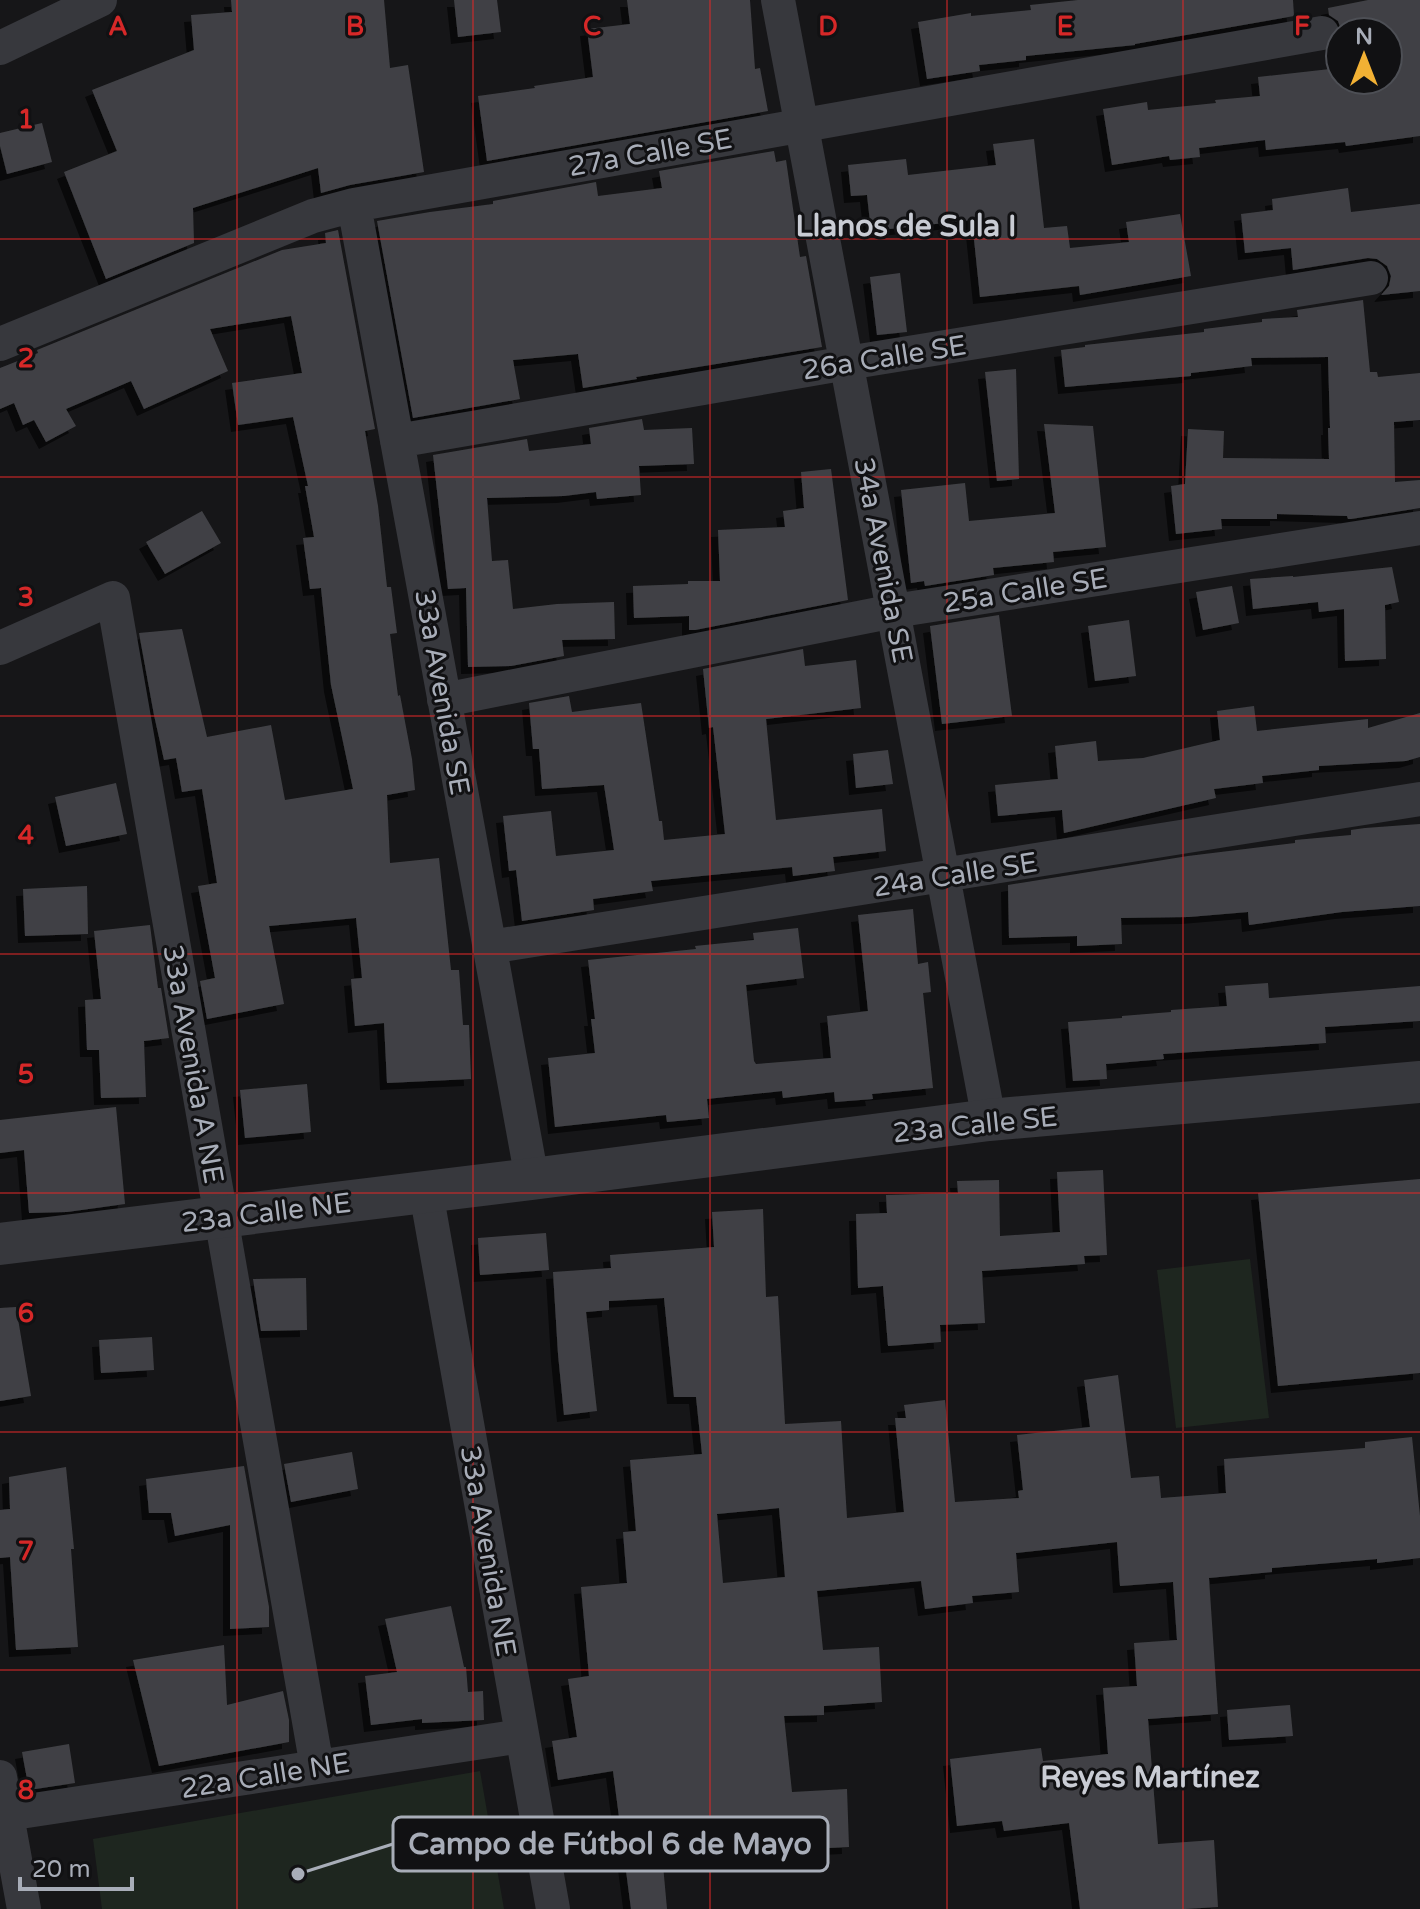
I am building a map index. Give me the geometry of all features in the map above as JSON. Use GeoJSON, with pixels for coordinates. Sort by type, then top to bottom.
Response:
{"type":"FeatureCollection","features":[{"type":"Feature","properties":{"kind":"street"},"geometry":{"type":"LineString","coordinates":[[0,48],[100,0]]}},
{"type":"Feature","properties":{"kind":"street","name":"34a Avenida SE"},"geometry":{"type":"LineString","coordinates":[[778,0],[989,1120]]}},
{"type":"Feature","properties":{"kind":"street","name":"27a Calle SE"},"geometry":{"type":"LineString","coordinates":[[0,344],[313,216],[354,205],[1322,33]]}},
{"type":"Feature","properties":{"kind":"street","name":"33a Avenida SE"},"geometry":{"type":"LineString","coordinates":[[354,205],[532,1179]]}},
{"type":"Feature","properties":{"kind":"street","name":"26a Calle SE"},"geometry":{"type":"LineString","coordinates":[[397,441],[847,363],[1371,278]]}},
{"type":"Feature","properties":{"kind":"street","name":"25a Calle SE"},"geometry":{"type":"LineString","coordinates":[[444,700],[894,611],[1420,528]]}},
{"type":"Feature","properties":{"kind":"street","name":"33a Avenida A NE"},"geometry":{"type":"LineString","coordinates":[[0,648],[113,598],[317,1767]]}},
{"type":"Feature","properties":{"kind":"street","name":"24a Calle SE"},"geometry":{"type":"LineString","coordinates":[[490,947],[1420,799]]}},
{"type":"Feature","properties":{"kind":"street","name":"23a Calle SE"},"geometry":{"type":"LineString","coordinates":[[532,1179],[989,1120],[1420,1082]]}},
{"type":"Feature","properties":{"kind":"street","name":"23a Calle NE"},"geometry":{"type":"LineString","coordinates":[[0,1244],[532,1179]]}},
{"type":"Feature","properties":{"kind":"street","name":"33a Avenida NE"},"geometry":{"type":"LineString","coordinates":[[426,1192],[553,1909]]}},
{"type":"Feature","properties":{"kind":"street","name":"22a Calle NE"},"geometry":{"type":"LineString","coordinates":[[7,1814],[522,1736]]}},
{"type":"Feature","properties":{"kind":"street"},"geometry":{"type":"LineString","coordinates":[[0,1777],[24,1909]]}},
{"type":"Feature","properties":{"kind":"shaded area"},"geometry":{"type":"Polygon","coordinates":[[[1250,1259],[1269,1418],[1176,1428],[1157,1270],[1250,1259]]]}},
{"type":"Feature","properties":{"kind":"shaded area"},"geometry":{"type":"Polygon","coordinates":[[[480,1771],[504,1909],[102,1909],[93,1839],[480,1771]]]}},
{"type":"Feature","properties":{"kind":"building"},"geometry":{"type":"Polygon","coordinates":[[[231,0],[384,0],[390,68],[408,65],[424,172],[321,193],[318,168],[193,208],[194,243],[106,279],[64,172],[117,151],[92,90],[194,50],[191,15],[232,12],[231,0]]]}},
{"type":"Feature","properties":{"kind":"building"},"geometry":{"type":"Polygon","coordinates":[[[454,0],[497,0],[501,32],[458,37],[454,0]]]}},
{"type":"Feature","properties":{"kind":"building"},"geometry":{"type":"Polygon","coordinates":[[[627,0],[750,0],[755,69],[760,68],[768,111],[487,161],[478,96],[593,77],[587,29],[630,24],[627,0]]]}},
{"type":"Feature","properties":{"kind":"building"},"geometry":{"type":"Polygon","coordinates":[[[1078,0],[1293,0],[1294,16],[1135,45],[1026,56],[1026,60],[979,65],[980,71],[927,79],[918,22],[971,13],[971,16],[1031,10],[1030,5],[1078,0]]]}},
{"type":"Feature","properties":{"kind":"building"},"geometry":{"type":"Polygon","coordinates":[[[1368,0],[1420,0],[1420,136],[1346,146],[1345,142],[1266,150],[1265,140],[1199,148],[1200,157],[1170,160],[1169,156],[1112,165],[1103,109],[1147,102],[1148,110],[1260,96],[1258,77],[1324,70],[1324,96],[1404,96],[1404,16],[1330,16],[1328,8],[1368,0]]]}},
{"type":"Feature","properties":{"kind":"building"},"geometry":{"type":"Polygon","coordinates":[[[42,123],[52,162],[7,174],[0,133],[42,123]]]}},
{"type":"Feature","properties":{"kind":"building"},"geometry":{"type":"Polygon","coordinates":[[[1034,139],[1044,228],[1067,226],[1070,248],[1129,242],[1126,222],[1180,214],[1191,276],[1080,295],[1079,286],[980,297],[972,220],[871,231],[867,195],[851,196],[848,165],[906,159],[908,175],[996,165],[993,144],[1034,139]]]}},
{"type":"Feature","properties":{"kind":"building"},"geometry":{"type":"Polygon","coordinates":[[[774,151],[776,162],[786,160],[800,257],[806,256],[822,347],[583,388],[578,354],[513,360],[520,399],[413,418],[377,221],[493,204],[493,201],[596,182],[598,196],[662,188],[659,171],[774,151]]]}},
{"type":"Feature","properties":{"kind":"building"},"geometry":{"type":"Polygon","coordinates":[[[1348,188],[1351,212],[1420,204],[1420,291],[1381,295],[1389,286],[1391,276],[1387,266],[1377,259],[1293,270],[1291,248],[1245,253],[1241,214],[1273,210],[1272,199],[1348,188]]]}},
{"type":"Feature","properties":{"kind":"building"},"geometry":{"type":"Polygon","coordinates":[[[338,230],[375,429],[365,431],[387,587],[391,587],[397,633],[390,634],[415,790],[387,795],[390,863],[439,858],[451,970],[459,970],[463,1025],[469,1025],[471,1079],[387,1083],[384,1023],[355,1026],[351,979],[362,978],[356,918],[269,926],[284,1004],[207,1019],[200,981],[215,978],[198,886],[217,883],[202,789],[182,792],[176,758],[164,760],[139,633],[182,629],[207,737],[271,725],[285,800],[353,789],[331,685],[321,588],[310,589],[303,538],[314,537],[305,486],[308,486],[293,417],[238,425],[232,383],[302,373],[291,316],[210,329],[228,371],[144,409],[131,381],[66,409],[76,426],[46,442],[34,420],[23,425],[14,403],[0,409],[0,368],[282,250],[326,243],[325,233],[338,230]]]}},
{"type":"Feature","properties":{"kind":"building"},"geometry":{"type":"Polygon","coordinates":[[[900,273],[907,332],[877,335],[870,277],[900,273]]]}},
{"type":"Feature","properties":{"kind":"building"},"geometry":{"type":"Polygon","coordinates":[[[1363,300],[1370,372],[1377,372],[1378,377],[1420,373],[1420,420],[1394,422],[1395,482],[1420,480],[1420,508],[1351,519],[1347,516],[1277,514],[1277,519],[1221,519],[1222,529],[1176,534],[1171,486],[1185,484],[1188,429],[1224,431],[1223,458],[1329,459],[1328,357],[1251,358],[1252,366],[1191,373],[1191,376],[1065,387],[1061,350],[1204,332],[1204,329],[1262,322],[1262,319],[1298,317],[1297,310],[1363,300]]]}},
{"type":"Feature","properties":{"kind":"building"},"geometry":{"type":"Polygon","coordinates":[[[1016,369],[1019,479],[997,481],[985,372],[1016,369]]]}},
{"type":"Feature","properties":{"kind":"building"},"geometry":{"type":"Polygon","coordinates":[[[642,419],[644,430],[692,428],[694,464],[639,466],[641,495],[597,499],[596,492],[487,498],[492,561],[508,560],[513,609],[614,602],[615,639],[562,640],[564,656],[511,666],[468,667],[466,588],[448,589],[433,455],[527,439],[529,451],[591,444],[589,428],[642,419]]]}},
{"type":"Feature","properties":{"kind":"building"},"geometry":{"type":"Polygon","coordinates":[[[1044,424],[1093,426],[1106,547],[1053,552],[1054,562],[993,568],[994,575],[925,586],[924,581],[911,583],[901,490],[965,483],[969,521],[1055,513],[1044,424]]]}},
{"type":"Feature","properties":{"kind":"building"},"geometry":{"type":"Polygon","coordinates":[[[831,469],[848,600],[695,630],[689,630],[689,616],[634,618],[633,586],[720,581],[718,530],[785,527],[783,511],[804,508],[801,472],[831,469]]]}},
{"type":"Feature","properties":{"kind":"building"},"geometry":{"type":"Polygon","coordinates":[[[202,511],[221,543],[165,574],[146,542],[202,511]]]}},
{"type":"Feature","properties":{"kind":"building"},"geometry":{"type":"Polygon","coordinates":[[[1392,567],[1399,602],[1385,605],[1386,659],[1345,661],[1344,609],[1319,612],[1318,602],[1253,609],[1250,579],[1392,567]]]}},
{"type":"Feature","properties":{"kind":"building"},"geometry":{"type":"Polygon","coordinates":[[[1232,586],[1239,623],[1203,630],[1196,592],[1232,586]]]}},
{"type":"Feature","properties":{"kind":"building"},"geometry":{"type":"Polygon","coordinates":[[[999,615],[1012,716],[942,724],[930,626],[999,615]]]}},
{"type":"Feature","properties":{"kind":"building"},"geometry":{"type":"Polygon","coordinates":[[[1129,620],[1136,676],[1095,681],[1088,626],[1129,620]]]}},
{"type":"Feature","properties":{"kind":"building"},"geometry":{"type":"Polygon","coordinates":[[[803,649],[805,666],[856,660],[861,708],[766,719],[776,820],[882,809],[886,851],[833,857],[835,871],[793,876],[792,867],[651,881],[653,891],[593,899],[594,910],[522,921],[516,870],[509,871],[503,816],[551,811],[556,856],[614,850],[604,785],[542,789],[539,749],[533,749],[529,703],[569,696],[572,712],[641,703],[664,840],[725,834],[703,669],[803,649]]]}},
{"type":"Feature","properties":{"kind":"building"},"geometry":{"type":"Polygon","coordinates":[[[1254,706],[1257,731],[1368,719],[1368,728],[1420,713],[1420,757],[1406,761],[1319,766],[1319,770],[1262,776],[1263,783],[1214,789],[1216,798],[1064,833],[1062,810],[998,816],[995,785],[1058,779],[1055,746],[1096,741],[1098,761],[1143,758],[1220,740],[1217,711],[1254,706]]]}},
{"type":"Feature","properties":{"kind":"building"},"geometry":{"type":"Polygon","coordinates":[[[888,750],[893,784],[856,788],[853,754],[888,750]]]}},
{"type":"Feature","properties":{"kind":"building"},"geometry":{"type":"Polygon","coordinates":[[[116,783],[127,834],[66,846],[55,797],[116,783]]]}},
{"type":"Feature","properties":{"kind":"building"},"geometry":{"type":"Polygon","coordinates":[[[1420,824],[1420,906],[1342,912],[1249,925],[1248,912],[1121,918],[1122,944],[1077,946],[1077,936],[1009,938],[1008,885],[1188,856],[1295,843],[1295,840],[1351,835],[1351,830],[1420,824]]]}},
{"type":"Feature","properties":{"kind":"building"},"geometry":{"type":"Polygon","coordinates":[[[87,886],[88,934],[25,936],[23,889],[87,886]]]}},
{"type":"Feature","properties":{"kind":"building"},"geometry":{"type":"Polygon","coordinates":[[[913,909],[918,964],[928,962],[931,992],[923,993],[933,1088],[872,1094],[873,1099],[835,1102],[834,1092],[783,1098],[782,1091],[707,1099],[709,1118],[667,1122],[666,1115],[555,1127],[548,1058],[595,1053],[591,1019],[595,1019],[588,960],[696,949],[695,946],[754,940],[753,933],[798,928],[804,978],[746,985],[754,1061],[756,1064],[831,1058],[827,1016],[868,1011],[858,915],[913,909]]]}},
{"type":"Feature","properties":{"kind":"building"},"geometry":{"type":"Polygon","coordinates":[[[150,925],[158,988],[161,988],[169,1038],[144,1041],[146,1097],[101,1098],[99,1050],[87,1050],[85,1000],[101,999],[94,931],[150,925]]]}},
{"type":"Feature","properties":{"kind":"building"},"geometry":{"type":"Polygon","coordinates":[[[1268,983],[1269,998],[1420,986],[1420,1021],[1325,1027],[1326,1043],[1163,1054],[1164,1059],[1106,1064],[1107,1079],[1073,1081],[1068,1022],[1227,1006],[1225,986],[1268,983]]]}},
{"type":"Feature","properties":{"kind":"building"},"geometry":{"type":"Polygon","coordinates":[[[307,1084],[311,1132],[245,1138],[240,1090],[307,1084]]]}},
{"type":"Feature","properties":{"kind":"building"},"geometry":{"type":"Polygon","coordinates":[[[116,1107],[125,1204],[67,1212],[29,1213],[24,1150],[0,1153],[0,1120],[116,1107]]]}},
{"type":"Feature","properties":{"kind":"building"},"geometry":{"type":"Polygon","coordinates":[[[1103,1170],[1107,1255],[1084,1256],[1085,1264],[982,1271],[985,1323],[940,1325],[941,1342],[888,1346],[883,1286],[858,1288],[856,1214],[887,1213],[886,1195],[958,1193],[957,1181],[999,1180],[1000,1236],[1060,1232],[1057,1172],[1103,1170]]]}},
{"type":"Feature","properties":{"kind":"building"},"geometry":{"type":"Polygon","coordinates":[[[1420,1179],[1420,1373],[1278,1386],[1258,1193],[1420,1179]]]}},
{"type":"Feature","properties":{"kind":"building"},"geometry":{"type":"Polygon","coordinates":[[[763,1209],[766,1297],[778,1296],[785,1424],[841,1421],[847,1518],[904,1512],[895,1418],[906,1418],[904,1405],[945,1400],[955,1502],[1019,1498],[1018,1491],[1023,1490],[1017,1435],[1090,1427],[1084,1380],[1118,1375],[1131,1478],[1159,1476],[1161,1498],[1226,1493],[1224,1459],[1365,1448],[1365,1442],[1412,1437],[1420,1516],[1420,1558],[1272,1568],[1272,1572],[1209,1578],[1218,1714],[1148,1719],[1158,1844],[1214,1840],[1218,1907],[1080,1909],[1069,1823],[1004,1831],[1002,1821],[957,1826],[950,1759],[1041,1748],[1043,1761],[1108,1754],[1103,1688],[1137,1686],[1134,1643],[1177,1640],[1173,1582],[1120,1586],[1117,1542],[1016,1553],[1019,1592],[972,1596],[973,1603],[925,1609],[921,1581],[817,1591],[823,1650],[879,1647],[882,1702],[824,1706],[824,1715],[784,1716],[792,1792],[847,1789],[849,1847],[808,1849],[808,1836],[754,1841],[754,1838],[679,1851],[681,1862],[663,1865],[667,1909],[631,1909],[613,1771],[558,1780],[552,1741],[577,1737],[568,1679],[589,1676],[581,1587],[627,1583],[623,1532],[636,1531],[630,1460],[702,1454],[696,1397],[674,1397],[664,1298],[609,1301],[609,1310],[586,1312],[597,1411],[564,1415],[553,1272],[611,1268],[610,1255],[714,1247],[712,1212],[763,1209]],[[779,1508],[717,1514],[723,1583],[785,1577],[779,1508]]]}},
{"type":"Feature","properties":{"kind":"building"},"geometry":{"type":"Polygon","coordinates":[[[546,1233],[549,1270],[480,1275],[478,1238],[546,1233]]]}},
{"type":"Feature","properties":{"kind":"building"},"geometry":{"type":"Polygon","coordinates":[[[306,1278],[307,1330],[261,1331],[253,1279],[306,1278]]]}},
{"type":"Feature","properties":{"kind":"building"},"geometry":{"type":"Polygon","coordinates":[[[16,1307],[31,1396],[0,1401],[0,1308],[16,1307]]]}},
{"type":"Feature","properties":{"kind":"building"},"geometry":{"type":"Polygon","coordinates":[[[152,1337],[154,1370],[101,1373],[99,1340],[152,1337]]]}},
{"type":"Feature","properties":{"kind":"building"},"geometry":{"type":"Polygon","coordinates":[[[352,1452],[358,1489],[291,1502],[284,1464],[352,1452]]]}},
{"type":"Feature","properties":{"kind":"building"},"geometry":{"type":"Polygon","coordinates":[[[244,1466],[269,1607],[269,1627],[230,1629],[230,1525],[175,1536],[171,1513],[149,1513],[146,1479],[244,1466]]]}},
{"type":"Feature","properties":{"kind":"building"},"geometry":{"type":"Polygon","coordinates":[[[66,1467],[74,1549],[71,1549],[78,1647],[16,1650],[10,1557],[0,1558],[0,1510],[10,1509],[9,1477],[66,1467]]]}},
{"type":"Feature","properties":{"kind":"building"},"geometry":{"type":"Polygon","coordinates":[[[451,1606],[466,1667],[468,1692],[483,1691],[484,1720],[422,1723],[422,1719],[371,1725],[365,1676],[397,1672],[385,1619],[451,1606]]]}},
{"type":"Feature","properties":{"kind":"building"},"geometry":{"type":"Polygon","coordinates":[[[224,1645],[227,1705],[283,1691],[289,1720],[289,1742],[159,1766],[133,1660],[224,1645]]]}},
{"type":"Feature","properties":{"kind":"building"},"geometry":{"type":"Polygon","coordinates":[[[1290,1705],[1293,1736],[1229,1740],[1227,1710],[1290,1705]]]}},
{"type":"Feature","properties":{"kind":"building"},"geometry":{"type":"Polygon","coordinates":[[[69,1744],[75,1783],[29,1790],[22,1752],[69,1744]]]}},
{"type":"Feature","properties":{"kind":"place","name":"Campo de Fútbol 6 de Mayo"},"geometry":{"type":"Point","coordinates":[298,1874]}},
{"type":"Feature","properties":{"kind":"district","name":"Llanos de Sula I"},"geometry":{"type":"Point","coordinates":[906,226]}},
{"type":"Feature","properties":{"kind":"district","name":"Reyes Martínez"},"geometry":{"type":"Point","coordinates":[1150,1777]}}]}
